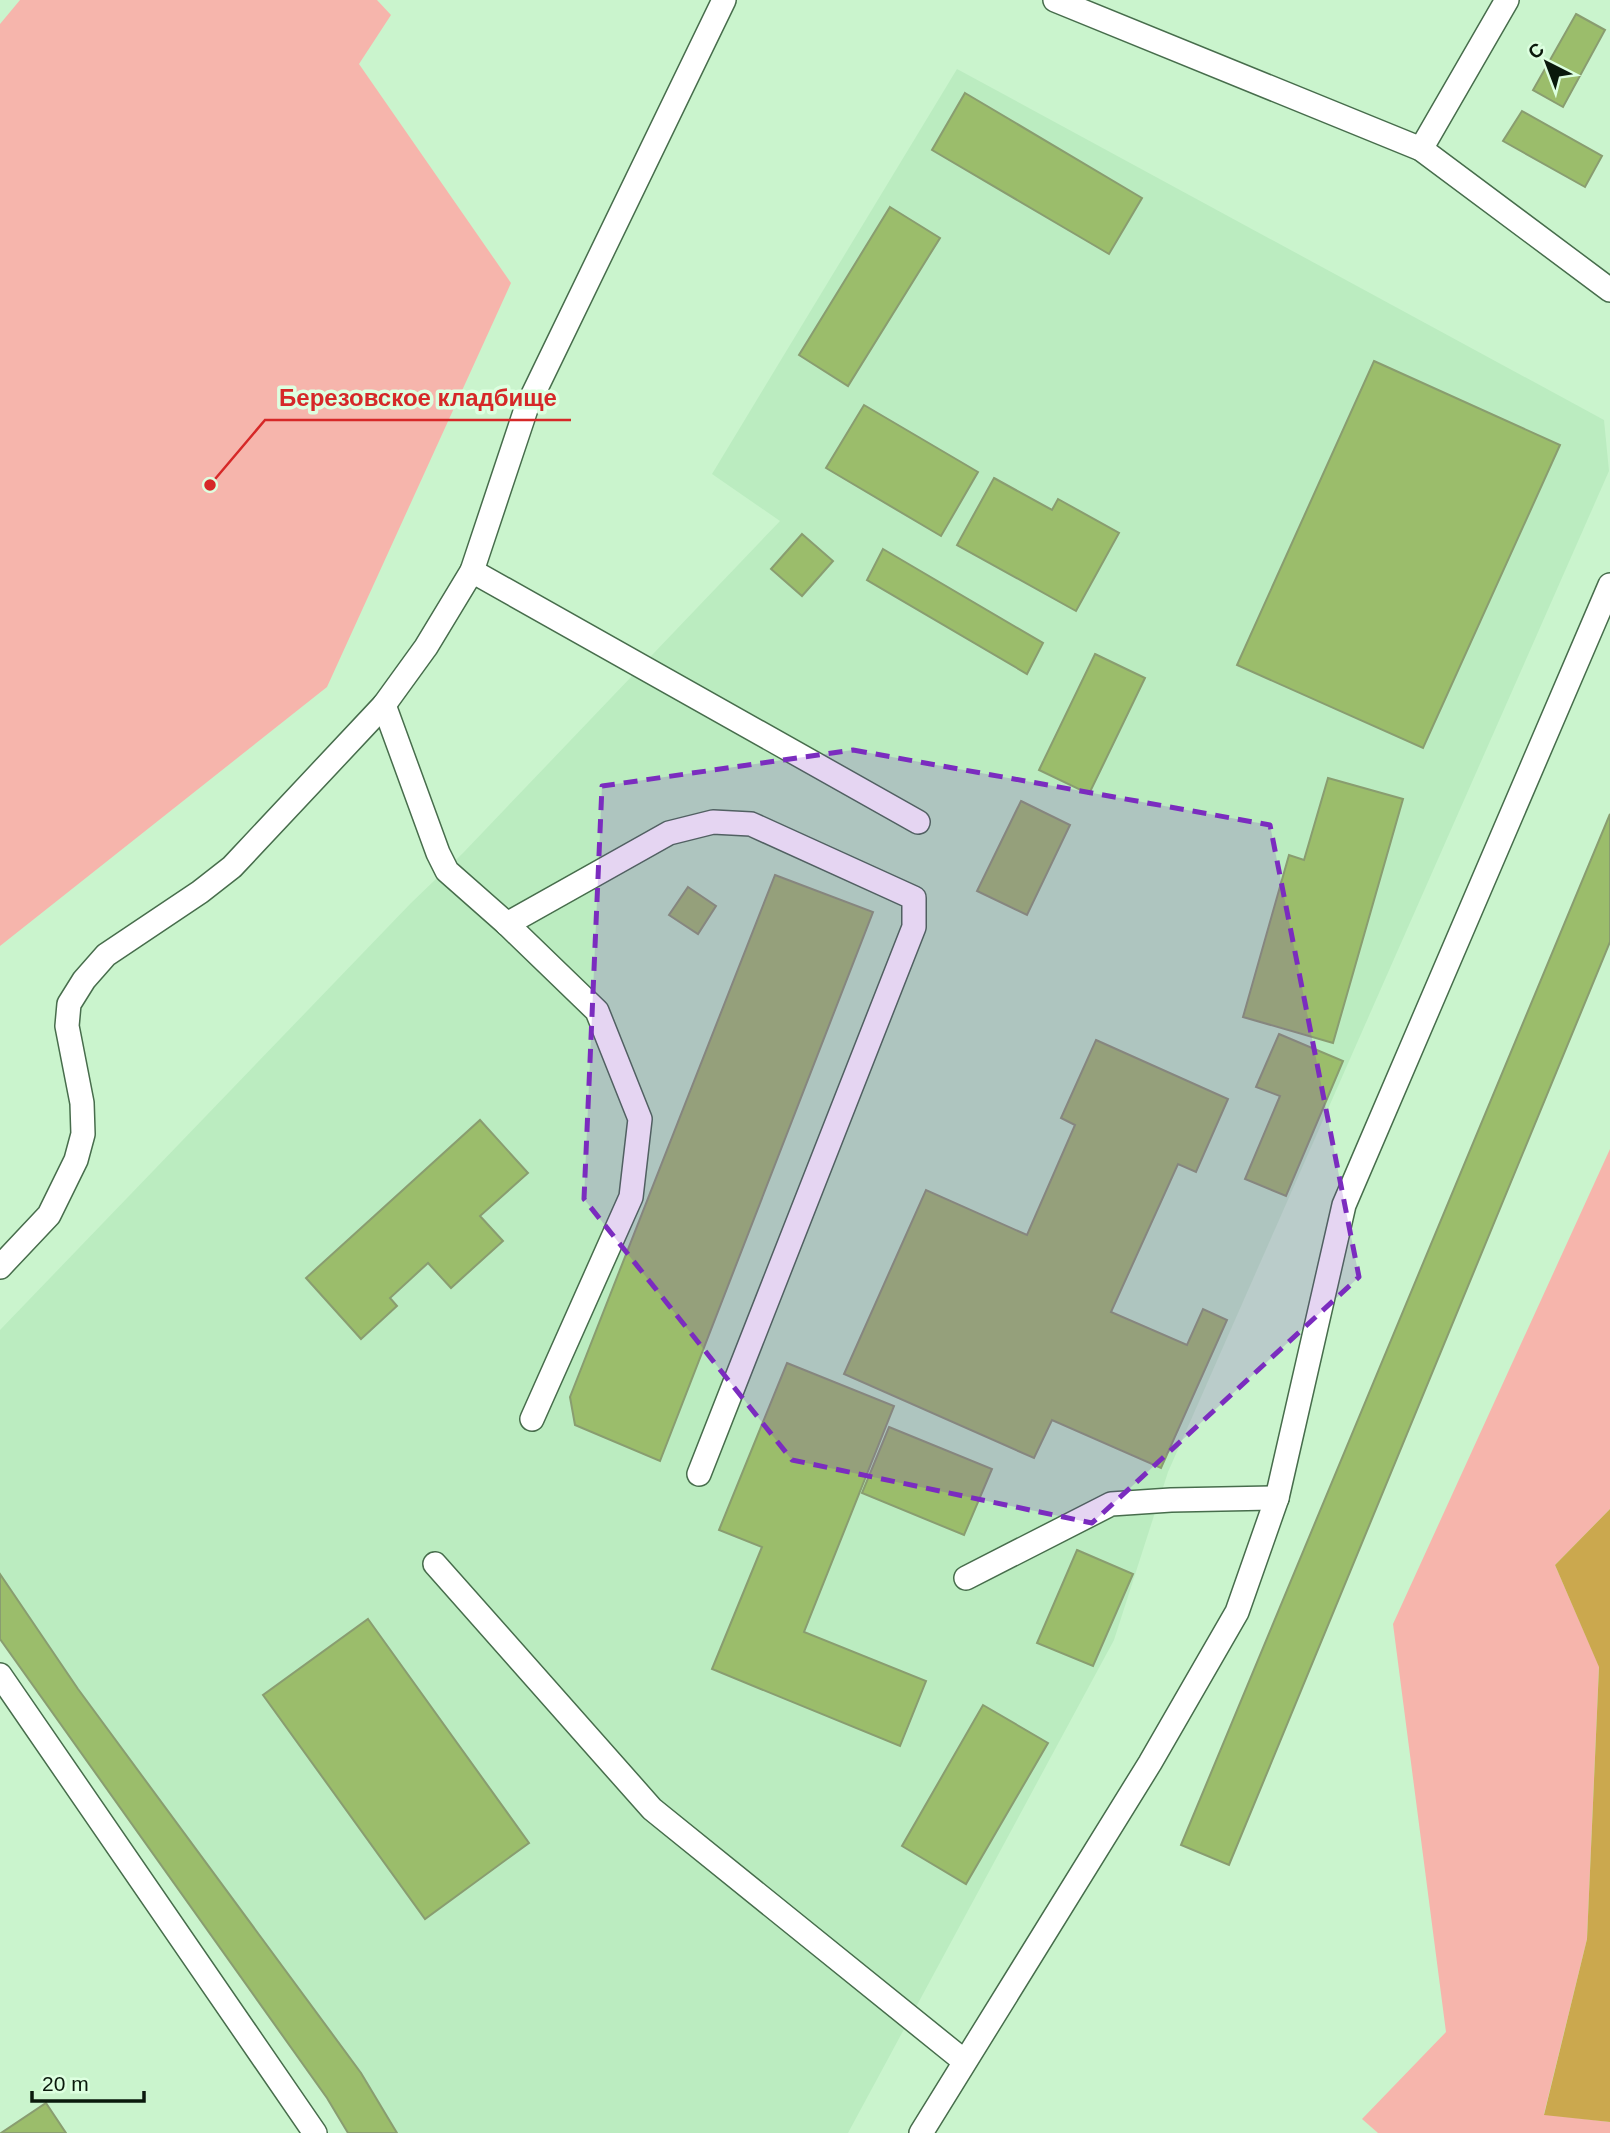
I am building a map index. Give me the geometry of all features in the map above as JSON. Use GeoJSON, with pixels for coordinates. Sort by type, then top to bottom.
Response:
{"type":"FeatureCollection","features":[{"type":"Feature","properties":{"kind":"lane"},"geometry":{"type":"LineString","coordinates":[[0,1267],[49,1215],[76,1160],[83,1134],[82,1103],[67,1026],[69,1004],[84,980],[107,955],[232,867],[384,705],[426,647],[472,571],[526,409],[724,0]]}},
{"type":"Feature","properties":{"kind":"lane"},"geometry":{"type":"LineString","coordinates":[[1055,0],[1421,149],[1610,290]]}},
{"type":"Feature","properties":{"kind":"lane"},"geometry":{"type":"LineString","coordinates":[[1421,149],[1507,0]]}},
{"type":"Feature","properties":{"kind":"lane"},"geometry":{"type":"LineString","coordinates":[[472,571],[918,822]]}},
{"type":"Feature","properties":{"kind":"lane"},"geometry":{"type":"LineString","coordinates":[[921,2133],[1150,1763],[1237,1612],[1277,1498],[1344,1205],[1610,585]]}},
{"type":"Feature","properties":{"kind":"lane"},"geometry":{"type":"LineString","coordinates":[[384,705],[447,872],[507,924],[597,1012],[640,1119],[631,1197],[532,1419]]}},
{"type":"Feature","properties":{"kind":"lane"},"geometry":{"type":"LineString","coordinates":[[507,924],[669,833],[713,822],[751,824],[914,898],[914,928],[699,1474]]}},
{"type":"Feature","properties":{"kind":"lane"},"geometry":{"type":"LineString","coordinates":[[966,1578],[1111,1504],[1277,1498]]}},
{"type":"Feature","properties":{"kind":"lane"},"geometry":{"type":"LineString","coordinates":[[435,1564],[652,1809],[964,2062]]}},
{"type":"Feature","properties":{"kind":"lane"},"geometry":{"type":"LineString","coordinates":[[0,1675],[315,2133]]}},
{"type":"Feature","properties":{"kind":"highlighted area"},"geometry":{"type":"Polygon","coordinates":[[[853,750],[1270,825],[1359,1277],[1092,1523],[792,1460],[584,1199],[602,786],[853,750]]]}},
{"type":"Feature","properties":{"kind":"shaded area"},"geometry":{"type":"Polygon","coordinates":[[[20,0],[377,0],[391,15],[359,64],[511,283],[327,687],[0,946],[0,24],[20,0]]]}},
{"type":"Feature","properties":{"kind":"shaded area"},"geometry":{"type":"Polygon","coordinates":[[[957,69],[1604,420],[1609,471],[1168,1472],[1114,1640],[848,2133],[397,2133],[78,1689],[0,1574],[0,1330],[411,903],[463,853],[780,521],[712,474],[957,69]]]}},
{"type":"Feature","properties":{"kind":"shaded area"},"geometry":{"type":"Polygon","coordinates":[[[1610,1149],[1610,1509],[1555,1565],[1599,1666],[1587,1939],[1544,2114],[1610,2122],[1610,2133],[1378,2133],[1362,2119],[1446,2032],[1393,1624],[1610,1149]]]}},
{"type":"Feature","properties":{"kind":"shaded area"},"geometry":{"type":"Polygon","coordinates":[[[1610,1509],[1610,2122],[1544,2115],[1587,1939],[1599,1667],[1555,1565],[1610,1509]]]}},
{"type":"Feature","properties":{"kind":"building"},"geometry":{"type":"Polygon","coordinates":[[[1576,14],[1605,30],[1563,107],[1533,90],[1576,14]]]}},
{"type":"Feature","properties":{"kind":"building"},"geometry":{"type":"Polygon","coordinates":[[[965,93],[1142,198],[1109,254],[932,150],[965,93]]]}},
{"type":"Feature","properties":{"kind":"building"},"geometry":{"type":"Polygon","coordinates":[[[1522,111],[1602,156],[1585,187],[1503,141],[1522,111]]]}},
{"type":"Feature","properties":{"kind":"building"},"geometry":{"type":"Polygon","coordinates":[[[890,207],[940,238],[848,386],[799,355],[890,207]]]}},
{"type":"Feature","properties":{"kind":"building"},"geometry":{"type":"Polygon","coordinates":[[[1374,361],[1560,445],[1423,748],[1237,665],[1374,361]]]}},
{"type":"Feature","properties":{"kind":"building"},"geometry":{"type":"Polygon","coordinates":[[[864,405],[978,472],[941,536],[826,468],[864,405]]]}},
{"type":"Feature","properties":{"kind":"building"},"geometry":{"type":"Polygon","coordinates":[[[994,478],[1052,510],[1058,499],[1119,533],[1076,611],[957,545],[994,478]]]}},
{"type":"Feature","properties":{"kind":"building"},"geometry":{"type":"Polygon","coordinates":[[[802,534],[833,561],[802,596],[771,569],[802,534]]]}},
{"type":"Feature","properties":{"kind":"building"},"geometry":{"type":"Polygon","coordinates":[[[883,549],[1043,643],[1027,674],[867,580],[883,549]]]}},
{"type":"Feature","properties":{"kind":"building"},"geometry":{"type":"Polygon","coordinates":[[[1095,654],[1145,678],[1089,794],[1039,770],[1095,654]]]}},
{"type":"Feature","properties":{"kind":"building"},"geometry":{"type":"Polygon","coordinates":[[[1328,778],[1403,799],[1333,1043],[1243,1017],[1289,855],[1304,860],[1328,778]]]}},
{"type":"Feature","properties":{"kind":"building"},"geometry":{"type":"Polygon","coordinates":[[[1021,801],[1070,825],[1027,915],[977,891],[1021,801]]]}},
{"type":"Feature","properties":{"kind":"building"},"geometry":{"type":"Polygon","coordinates":[[[1610,814],[1610,942],[1229,1865],[1181,1845],[1610,814]]]}},
{"type":"Feature","properties":{"kind":"building"},"geometry":{"type":"Polygon","coordinates":[[[775,875],[873,912],[660,1461],[575,1425],[570,1397],[775,875]]]}},
{"type":"Feature","properties":{"kind":"building"},"geometry":{"type":"Polygon","coordinates":[[[688,887],[716,906],[698,934],[669,915],[688,887]]]}},
{"type":"Feature","properties":{"kind":"building"},"geometry":{"type":"Polygon","coordinates":[[[1279,1034],[1343,1061],[1286,1196],[1245,1179],[1280,1096],[1256,1087],[1279,1034]]]}},
{"type":"Feature","properties":{"kind":"building"},"geometry":{"type":"Polygon","coordinates":[[[1096,1040],[1228,1099],[1196,1172],[1178,1164],[1111,1312],[1187,1345],[1203,1309],[1227,1320],[1161,1468],[1052,1420],[1034,1458],[844,1374],[926,1190],[1027,1235],[1075,1125],[1061,1118],[1096,1040]]]}},
{"type":"Feature","properties":{"kind":"building"},"geometry":{"type":"Polygon","coordinates":[[[480,1120],[528,1173],[480,1216],[503,1241],[451,1288],[428,1263],[390,1298],[397,1306],[361,1339],[306,1278],[480,1120]]]}},
{"type":"Feature","properties":{"kind":"building"},"geometry":{"type":"Polygon","coordinates":[[[787,1363],[894,1406],[804,1632],[926,1681],[900,1746],[712,1669],[762,1547],[719,1530],[787,1363]]]}},
{"type":"Feature","properties":{"kind":"building"},"geometry":{"type":"Polygon","coordinates":[[[889,1427],[992,1469],[964,1535],[862,1493],[889,1427]]]}},
{"type":"Feature","properties":{"kind":"building"},"geometry":{"type":"Polygon","coordinates":[[[1077,1550],[1133,1574],[1093,1666],[1037,1643],[1077,1550]]]}},
{"type":"Feature","properties":{"kind":"building"},"geometry":{"type":"Polygon","coordinates":[[[0,1574],[78,1689],[361,2073],[397,2133],[348,2133],[327,2098],[0,1639],[0,1574]]]}},
{"type":"Feature","properties":{"kind":"building"},"geometry":{"type":"Polygon","coordinates":[[[368,1619],[529,1843],[425,1919],[263,1695],[368,1619]]]}},
{"type":"Feature","properties":{"kind":"building"},"geometry":{"type":"Polygon","coordinates":[[[983,1705],[1048,1743],[966,1884],[902,1846],[983,1705]]]}},
{"type":"Feature","properties":{"kind":"building"},"geometry":{"type":"Polygon","coordinates":[[[46,2103],[66,2133],[1,2133],[46,2103]]]}},
{"type":"Feature","properties":{"kind":"place","name":"Березовское кладбище"},"geometry":{"type":"Point","coordinates":[210,485]}}]}
